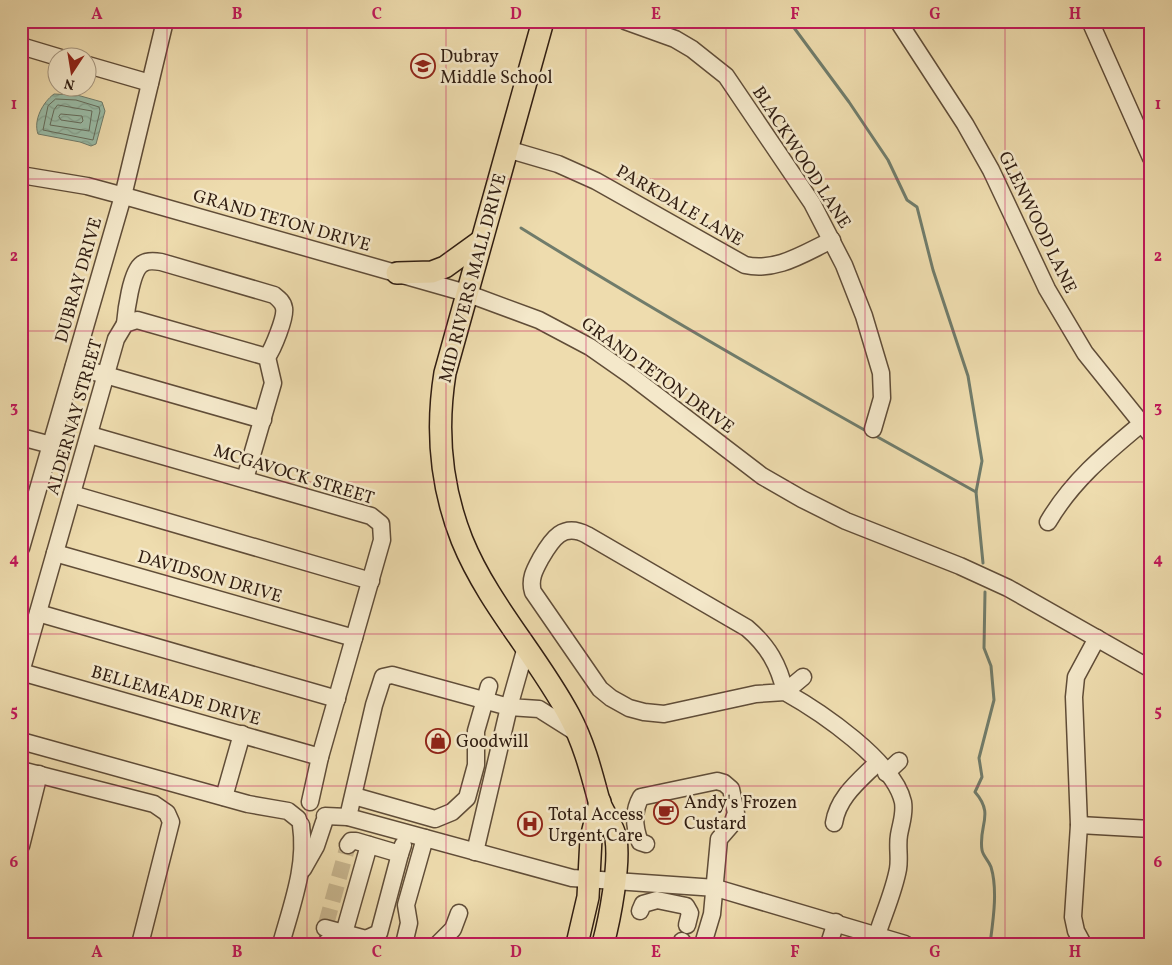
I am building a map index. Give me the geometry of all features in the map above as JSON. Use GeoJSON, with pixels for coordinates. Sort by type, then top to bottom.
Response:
{"type":"FeatureCollection","features":[{"type":"Feature","properties":{"kind":"main road","name":"MID RIVERS MALL DRIVE"},"geometry":{"type":"LineString","coordinates":[[543,21],[444,373],[441,394],[440,444],[445,480],[462,540],[475,567],[557,694],[579,734],[589,760],[600,802],[616,838],[615,880],[610,916],[602,944]]}},
{"type":"Feature","properties":{"kind":"main road"},"geometry":{"type":"LineString","coordinates":[[397,274],[432,272],[445,267],[481,241]]}},
{"type":"Feature","properties":{"kind":"main road","name":"MID RIVERS MALL DRIVE"},"geometry":{"type":"LineString","coordinates":[[577,944],[584,918],[590,878],[591,838],[600,802]]}},
{"type":"Feature","properties":{"kind":"street","name":"DUBRAY DRIVE"},"geometry":{"type":"LineString","coordinates":[[21,548],[123,196],[165,21]]}},
{"type":"Feature","properties":{"kind":"street","name":"BLACKWOOD LANE"},"geometry":{"type":"LineString","coordinates":[[625,21],[674,39],[692,48],[726,76],[812,202],[832,240],[864,316],[881,373],[882,398],[873,429]]}},
{"type":"Feature","properties":{"kind":"street","name":"GLENWOOD LANE"},"geometry":{"type":"LineString","coordinates":[[898,21],[965,124],[991,170],[1047,289],[1085,353],[1146,430]]}},
{"type":"Feature","properties":{"kind":"street"},"geometry":{"type":"LineString","coordinates":[[1090,21],[1151,158]]}},
{"type":"Feature","properties":{"kind":"street"},"geometry":{"type":"LineString","coordinates":[[21,46],[48,54]]}},
{"type":"Feature","properties":{"kind":"street"},"geometry":{"type":"LineString","coordinates":[[98,68],[150,83]]}},
{"type":"Feature","properties":{"kind":"street","name":"PARKDALE LANE"},"geometry":{"type":"LineString","coordinates":[[507,149],[558,164],[596,181],[745,265],[760,268],[778,266],[832,240]]}},
{"type":"Feature","properties":{"kind":"street","name":"GRAND TETON DRIVE"},"geometry":{"type":"LineString","coordinates":[[21,176],[78,184],[123,196],[466,293],[539,320],[590,347],[630,375],[762,476],[802,499],[846,521],[960,566],[1008,588],[1151,669]]}},
{"type":"Feature","properties":{"kind":"street"},"geometry":{"type":"LineString","coordinates":[[125,324],[126,308],[136,271],[142,264],[151,261],[161,262],[274,295],[281,301],[284,309],[282,318],[272,351],[267,357],[273,383],[245,480]]}},
{"type":"Feature","properties":{"kind":"street","name":"ALDERNAY STREET"},"geometry":{"type":"LineString","coordinates":[[21,672],[116,339],[125,324],[137,320],[267,357]]}},
{"type":"Feature","properties":{"kind":"street"},"geometry":{"type":"LineString","coordinates":[[74,366],[263,420]]}},
{"type":"Feature","properties":{"kind":"street"},"geometry":{"type":"LineString","coordinates":[[1048,522],[1061,500],[1078,479],[1146,430]]}},
{"type":"Feature","properties":{"kind":"street","name":"MCGAVOCK STREET"},"geometry":{"type":"LineString","coordinates":[[90,435],[376,519],[381,524],[382,540],[320,757],[310,802]]}},
{"type":"Feature","properties":{"kind":"street"},"geometry":{"type":"LineString","coordinates":[[21,437],[51,445]]}},
{"type":"Feature","properties":{"kind":"street"},"geometry":{"type":"LineString","coordinates":[[72,494],[370,581]]}},
{"type":"Feature","properties":{"kind":"street"},"geometry":{"type":"LineString","coordinates":[[803,677],[784,692],[756,694],[664,714],[629,708],[605,694],[590,675],[533,592],[531,582],[534,571],[557,535],[569,530],[584,533],[747,628],[762,642],[776,662],[784,692],[840,727],[882,768],[900,794],[904,815],[898,836],[898,871],[877,935]]}},
{"type":"Feature","properties":{"kind":"street","name":"DAVIDSON DRIVE"},"geometry":{"type":"LineString","coordinates":[[56,553],[354,638]]}},
{"type":"Feature","properties":{"kind":"street"},"geometry":{"type":"LineString","coordinates":[[38,613],[337,699]]}},
{"type":"Feature","properties":{"kind":"street"},"geometry":{"type":"LineString","coordinates":[[1078,942],[1072,917],[1079,825],[1074,697],[1076,677],[1097,638]]}},
{"type":"Feature","properties":{"kind":"street"},"geometry":{"type":"LineString","coordinates":[[475,852],[509,707],[526,647]]}},
{"type":"Feature","properties":{"kind":"street","name":"BELLEMEADE DRIVE"},"geometry":{"type":"LineString","coordinates":[[21,672],[320,757]]}},
{"type":"Feature","properties":{"kind":"street"},"geometry":{"type":"LineString","coordinates":[[348,817],[374,705],[383,677],[392,675],[486,694],[509,707],[539,709],[579,734]]}},
{"type":"Feature","properties":{"kind":"street"},"geometry":{"type":"LineString","coordinates":[[354,796],[434,819],[452,812],[467,798],[476,765],[476,731],[486,694]]}},
{"type":"Feature","properties":{"kind":"street"},"geometry":{"type":"LineString","coordinates":[[224,797],[242,734]]}},
{"type":"Feature","properties":{"kind":"street"},"geometry":{"type":"LineString","coordinates":[[21,741],[224,797],[288,811],[299,822],[313,830],[324,819],[348,817],[572,878],[716,888],[905,944]]}},
{"type":"Feature","properties":{"kind":"street"},"geometry":{"type":"LineString","coordinates":[[834,823],[838,807],[844,797],[882,768],[899,761]]}},
{"type":"Feature","properties":{"kind":"street"},"geometry":{"type":"LineString","coordinates":[[21,770],[154,804],[167,813],[171,822],[140,944]]}},
{"type":"Feature","properties":{"kind":"street"},"geometry":{"type":"LineString","coordinates":[[21,846],[39,774]]}},
{"type":"Feature","properties":{"kind":"street"},"geometry":{"type":"LineString","coordinates":[[646,844],[640,842],[635,819],[635,806],[641,797],[717,781],[724,783],[731,790],[736,813],[732,824],[719,838],[716,888],[712,914],[703,944]]}},
{"type":"Feature","properties":{"kind":"street"},"geometry":{"type":"LineString","coordinates":[[281,944],[301,874],[303,848],[299,822],[301,806],[310,802],[320,805],[324,819],[316,846],[301,874]]}},
{"type":"Feature","properties":{"kind":"street"},"geometry":{"type":"LineString","coordinates":[[1079,825],[1151,829]]}},
{"type":"Feature","properties":{"kind":"street"},"geometry":{"type":"LineString","coordinates":[[327,936],[332,939],[366,939],[379,932],[406,833]]}},
{"type":"Feature","properties":{"kind":"street"},"geometry":{"type":"LineString","coordinates":[[404,944],[409,922],[406,905],[425,838]]}},
{"type":"Feature","properties":{"kind":"street"},"geometry":{"type":"LineString","coordinates":[[348,845],[353,840],[400,854]]}},
{"type":"Feature","properties":{"kind":"street"},"geometry":{"type":"LineString","coordinates":[[347,938],[369,844]]}},
{"type":"Feature","properties":{"kind":"street"},"geometry":{"type":"LineString","coordinates":[[640,911],[643,904],[658,900],[686,906],[690,913],[683,937]]}},
{"type":"Feature","properties":{"kind":"street"},"geometry":{"type":"LineString","coordinates":[[438,944],[453,930],[459,913]]}},
{"type":"Feature","properties":{"kind":"street"},"geometry":{"type":"LineString","coordinates":[[829,944],[836,922]]}},
{"type":"Feature","properties":{"kind":"water"},"geometry":{"type":"Polygon","coordinates":[[[50,98],[88,98],[102,102],[105,111],[96,144],[91,146],[38,134],[38,117],[50,98]]]}},
{"type":"Feature","properties":{"kind":"waterway"},"geometry":{"type":"LineString","coordinates":[[789,21],[849,102],[888,160],[907,200],[917,207],[933,270],[968,376],[982,461],[976,492],[983,563]]}},
{"type":"Feature","properties":{"kind":"waterway"},"geometry":{"type":"LineString","coordinates":[[521,228],[693,332],[868,432]]}},
{"type":"Feature","properties":{"kind":"waterway"},"geometry":{"type":"LineString","coordinates":[[874,435],[976,492]]}},
{"type":"Feature","properties":{"kind":"waterway"},"geometry":{"type":"LineString","coordinates":[[985,592],[984,648],[991,666],[994,700],[979,758],[982,777],[975,792],[984,807],[982,850],[991,867],[994,885],[990,944]]}},
{"type":"Feature","properties":{"kind":"tunnel"},"geometry":{"type":"LineString","coordinates":[[326,924],[348,845]]}},
{"type":"Feature","properties":{"kind":"place","name":"Dubray Middle School"},"geometry":{"type":"Point","coordinates":[423,66]}},
{"type":"Feature","properties":{"kind":"place","name":"Goodwill"},"geometry":{"type":"Point","coordinates":[438,741]}},
{"type":"Feature","properties":{"kind":"place","name":"Andy's Frozen Custard"},"geometry":{"type":"Point","coordinates":[666,812]}},
{"type":"Feature","properties":{"kind":"place","name":"Total Access Urgent Care"},"geometry":{"type":"Point","coordinates":[530,824]}}]}
